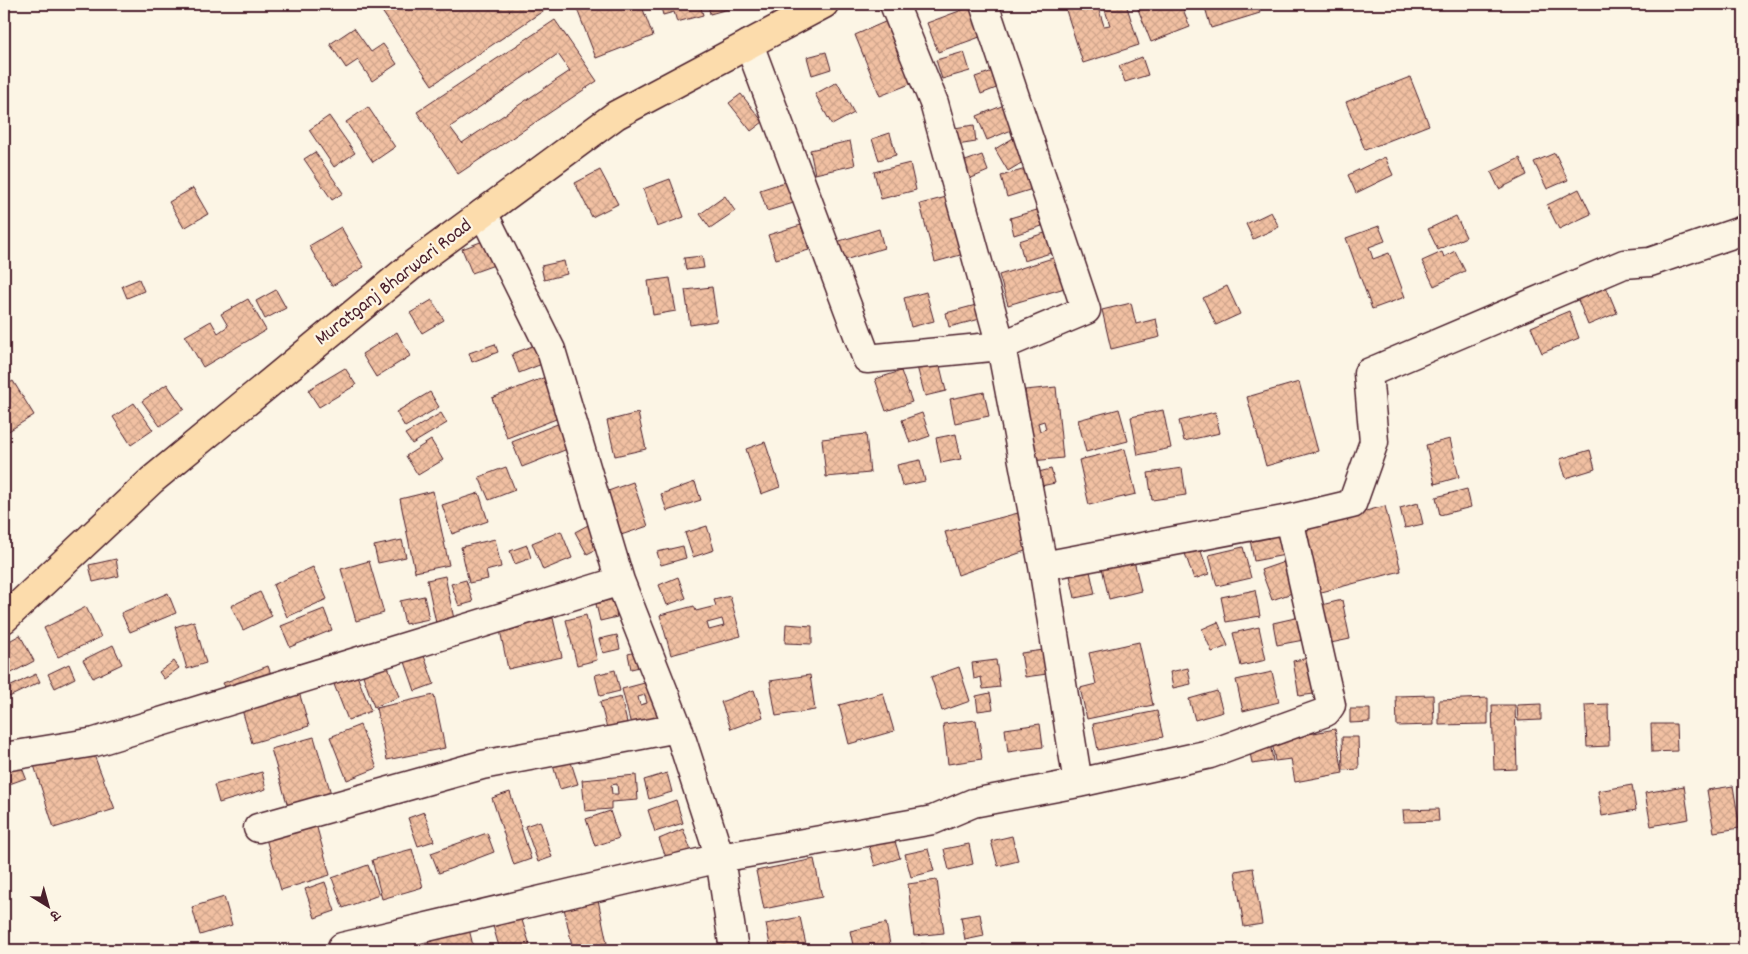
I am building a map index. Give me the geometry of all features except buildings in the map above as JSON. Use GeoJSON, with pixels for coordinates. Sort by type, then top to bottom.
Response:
{"type":"FeatureCollection","features":[{"type":"Feature","properties":{"kind":"main road","name":"Muratganj Bharwari Road"},"geometry":{"type":"LineString","coordinates":[[4,619],[152,480],[415,263],[483,212],[616,115],[824,4]]}},
{"type":"Feature","properties":{"kind":"street"},"geometry":{"type":"LineString","coordinates":[[894,4],[934,103],[1001,346],[1043,566],[1078,783]]}},
{"type":"Feature","properties":{"kind":"street"},"geometry":{"type":"LineString","coordinates":[[749,44],[867,359],[1001,346],[1086,310],[984,4]]}},
{"type":"Feature","properties":{"kind":"street"},"geometry":{"type":"LineString","coordinates":[[483,212],[551,350],[620,580],[678,728],[720,858],[734,950]]}},
{"type":"Feature","properties":{"kind":"street"},"geometry":{"type":"LineString","coordinates":[[1043,566],[1289,520],[1352,504],[1374,442],[1368,373],[1624,264],[1650,262],[1744,230]]}},
{"type":"Feature","properties":{"kind":"street"},"geometry":{"type":"LineString","coordinates":[[342,947],[720,858],[933,820],[974,803],[1078,783],[1210,754],[1326,712],[1331,705],[1289,520]]}},
{"type":"Feature","properties":{"kind":"street"},"geometry":{"type":"LineString","coordinates":[[4,757],[95,742],[620,580]]}},
{"type":"Feature","properties":{"kind":"street"},"geometry":{"type":"LineString","coordinates":[[258,828],[482,765],[678,728]]}}]}
